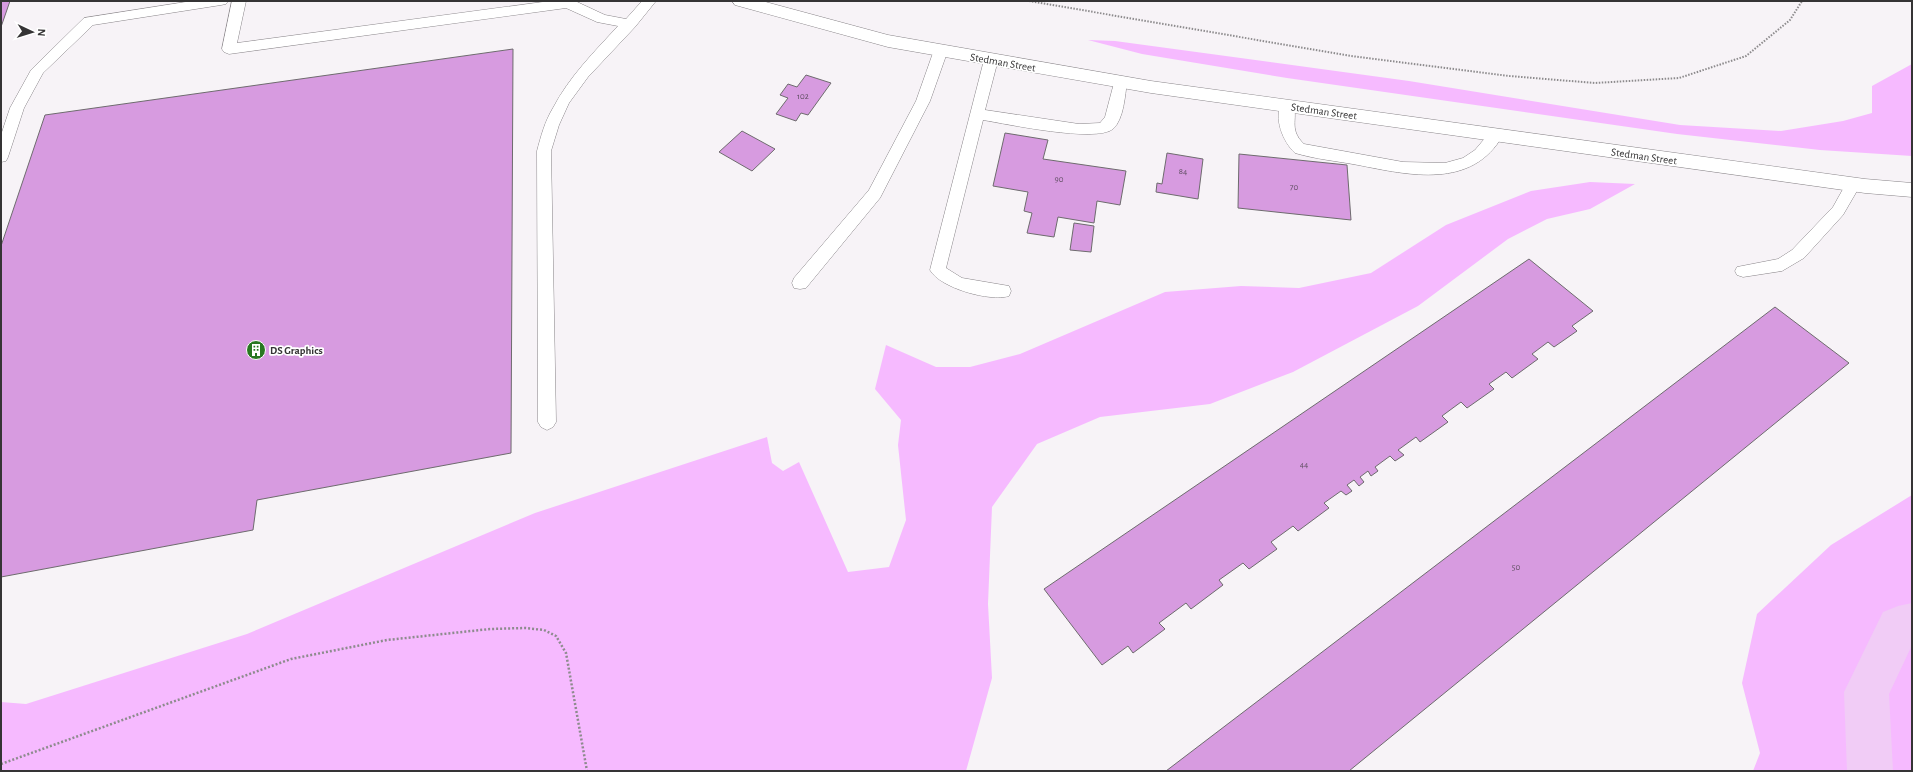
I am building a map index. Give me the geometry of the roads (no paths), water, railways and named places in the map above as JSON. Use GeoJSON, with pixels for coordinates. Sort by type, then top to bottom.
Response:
{"type":"FeatureCollection","features":[{"type":"Feature","properties":{"kind":"main road","name":"Stedman Street"},"geometry":{"type":"LineString","coordinates":[[741,1],[888,40],[991,60],[1120,82],[1853,184],[1912,190]]}},
{"type":"Feature","properties":{"kind":"lane"},"geometry":{"type":"LineString","coordinates":[[128,15],[132,1]]}},
{"type":"Feature","properties":{"kind":"lane"},"geometry":{"type":"LineString","coordinates":[[1,157],[17,108],[38,70],[89,21],[221,1]]}},
{"type":"Feature","properties":{"kind":"lane"},"geometry":{"type":"LineString","coordinates":[[239,1],[229,49],[566,2],[578,9],[602,19],[630,24]]}},
{"type":"Feature","properties":{"kind":"lane"},"geometry":{"type":"LineString","coordinates":[[547,422],[544,151],[555,118],[564,100],[583,74],[630,24],[649,1]]}},
{"type":"Feature","properties":{"kind":"lane"},"geometry":{"type":"LineString","coordinates":[[800,283],[875,194],[923,101],[941,50]]}},
{"type":"Feature","properties":{"kind":"lane"},"geometry":{"type":"LineString","coordinates":[[991,60],[938,270],[945,278],[958,284],[1003,291]]}},
{"type":"Feature","properties":{"kind":"lane"},"geometry":{"type":"LineString","coordinates":[[977,114],[1079,129],[1096,129],[1108,125],[1112,118],[1120,82]]}},
{"type":"Feature","properties":{"kind":"lane"},"geometry":{"type":"LineString","coordinates":[[1287,106],[1288,134],[1291,141],[1300,149],[1402,168],[1445,169],[1468,162],[1480,154],[1496,135]]}},
{"type":"Feature","properties":{"kind":"lane"},"geometry":{"type":"LineString","coordinates":[[1743,271],[1782,264],[1798,254],[1838,211],[1853,184]]}},
{"type":"Feature","properties":{"kind":"waterway"},"geometry":{"type":"LineString","coordinates":[[1870,771],[1866,692],[1898,627],[1912,624]]}},
{"type":"Feature","properties":{"kind":"place","name":"DS Graphics"},"geometry":{"type":"Point","coordinates":[256,350]}}]}
